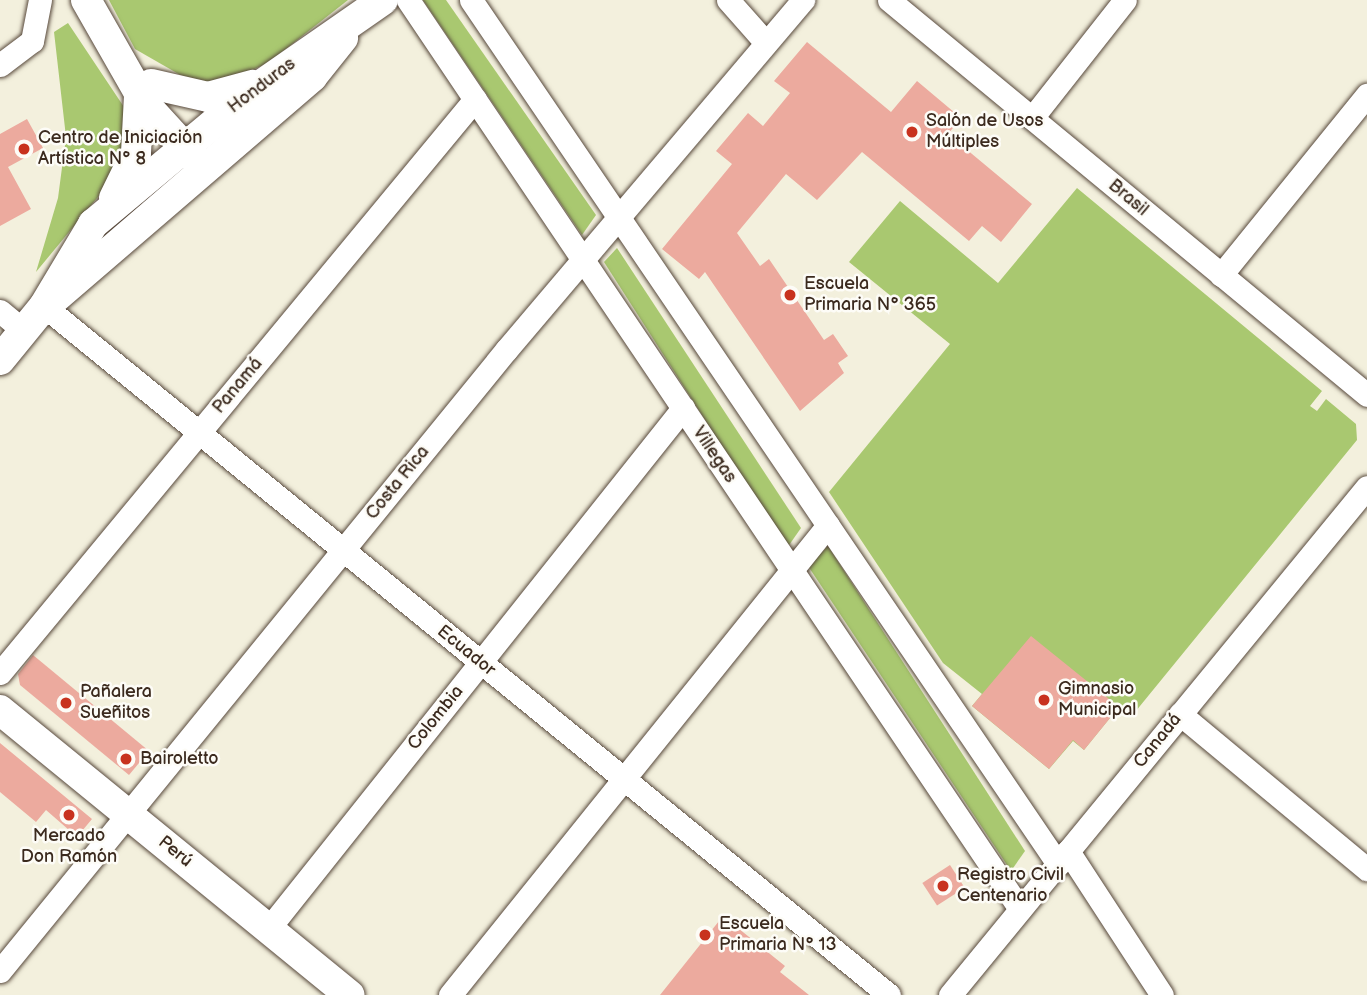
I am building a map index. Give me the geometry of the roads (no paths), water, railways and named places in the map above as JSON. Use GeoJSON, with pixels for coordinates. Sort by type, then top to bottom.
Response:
{"type":"FeatureCollection","features":[{"type":"Feature","properties":{"kind":"main road"},"geometry":{"type":"LineString","coordinates":[[86,0],[122,62],[194,152]]}},
{"type":"Feature","properties":{"kind":"main road","name":"Honduras"},"geometry":{"type":"LineString","coordinates":[[0,360],[44,306],[194,152],[272,77],[349,30],[383,0]]}},
{"type":"Feature","properties":{"kind":"main road","name":"Honduras"},"geometry":{"type":"LineString","coordinates":[[44,306],[76,244],[105,214],[194,152],[312,77],[349,30]]}},
{"type":"Feature","properties":{"kind":"main road"},"geometry":{"type":"LineString","coordinates":[[145,90],[208,97],[272,77]]}},
{"type":"Feature","properties":{"kind":"main road"},"geometry":{"type":"LineString","coordinates":[[105,214],[136,153],[145,90]]}},
{"type":"Feature","properties":{"kind":"main road","name":"Perú"},"geometry":{"type":"LineString","coordinates":[[0,710],[350,995]]}},
{"type":"Feature","properties":{"kind":"street"},"geometry":{"type":"LineString","coordinates":[[0,65],[32,41],[40,0]]}},
{"type":"Feature","properties":{"kind":"street","name":"Villegas"},"geometry":{"type":"LineString","coordinates":[[408,0],[1020,909]]}},
{"type":"Feature","properties":{"kind":"street"},"geometry":{"type":"LineString","coordinates":[[471,0],[828,525],[1162,995]]}},
{"type":"Feature","properties":{"kind":"street"},"geometry":{"type":"LineString","coordinates":[[728,0],[766,43]]}},
{"type":"Feature","properties":{"kind":"street","name":"Costa Rica"},"geometry":{"type":"LineString","coordinates":[[0,971],[583,259],[620,219],[803,0]]}},
{"type":"Feature","properties":{"kind":"street","name":"Brasil"},"geometry":{"type":"LineString","coordinates":[[889,0],[1367,395]]}},
{"type":"Feature","properties":{"kind":"street"},"geometry":{"type":"LineString","coordinates":[[1032,118],[1125,0]]}},
{"type":"Feature","properties":{"kind":"street"},"geometry":{"type":"LineString","coordinates":[[1221,275],[1367,95]]}},
{"type":"Feature","properties":{"kind":"street","name":"Panamá"},"geometry":{"type":"LineString","coordinates":[[0,673],[475,99]]}},
{"type":"Feature","properties":{"kind":"street","name":"Ecuador"},"geometry":{"type":"LineString","coordinates":[[44,306],[888,995]]}},
{"type":"Feature","properties":{"kind":"street"},"geometry":{"type":"LineString","coordinates":[[0,310],[24,331]]}},
{"type":"Feature","properties":{"kind":"street","name":"Colombia"},"geometry":{"type":"LineString","coordinates":[[269,928],[683,408]]}},
{"type":"Feature","properties":{"kind":"street","name":"Canadá"},"geometry":{"type":"LineString","coordinates":[[950,995],[1367,487]]}},
{"type":"Feature","properties":{"kind":"street"},"geometry":{"type":"LineString","coordinates":[[450,995],[828,525]]}},
{"type":"Feature","properties":{"kind":"street"},"geometry":{"type":"LineString","coordinates":[[1180,715],[1367,869]]}},
{"type":"Feature","properties":{"kind":"place","name":"Salón de Usos Múltiples"},"geometry":{"type":"Point","coordinates":[912,132]}},
{"type":"Feature","properties":{"kind":"place","name":"Centro de Iniciación Artística N° 8"},"geometry":{"type":"Point","coordinates":[24,149]}},
{"type":"Feature","properties":{"kind":"place","name":"Escuela Primaria N° 365"},"geometry":{"type":"Point","coordinates":[790,295]}},
{"type":"Feature","properties":{"kind":"place","name":"Gimnasio Municipal"},"geometry":{"type":"Point","coordinates":[1044,700]}},
{"type":"Feature","properties":{"kind":"place","name":"Pañalera Sueñitos"},"geometry":{"type":"Point","coordinates":[66,703]}},
{"type":"Feature","properties":{"kind":"place","name":"Bairoletto"},"geometry":{"type":"Point","coordinates":[126,759]}},
{"type":"Feature","properties":{"kind":"place","name":"Mercado Don Ramón"},"geometry":{"type":"Point","coordinates":[69,815]}},
{"type":"Feature","properties":{"kind":"place","name":"Registro Civil Centenario"},"geometry":{"type":"Point","coordinates":[943,886]}},
{"type":"Feature","properties":{"kind":"place","name":"Escuela Primaria N° 13"},"geometry":{"type":"Point","coordinates":[705,935]}}]}
